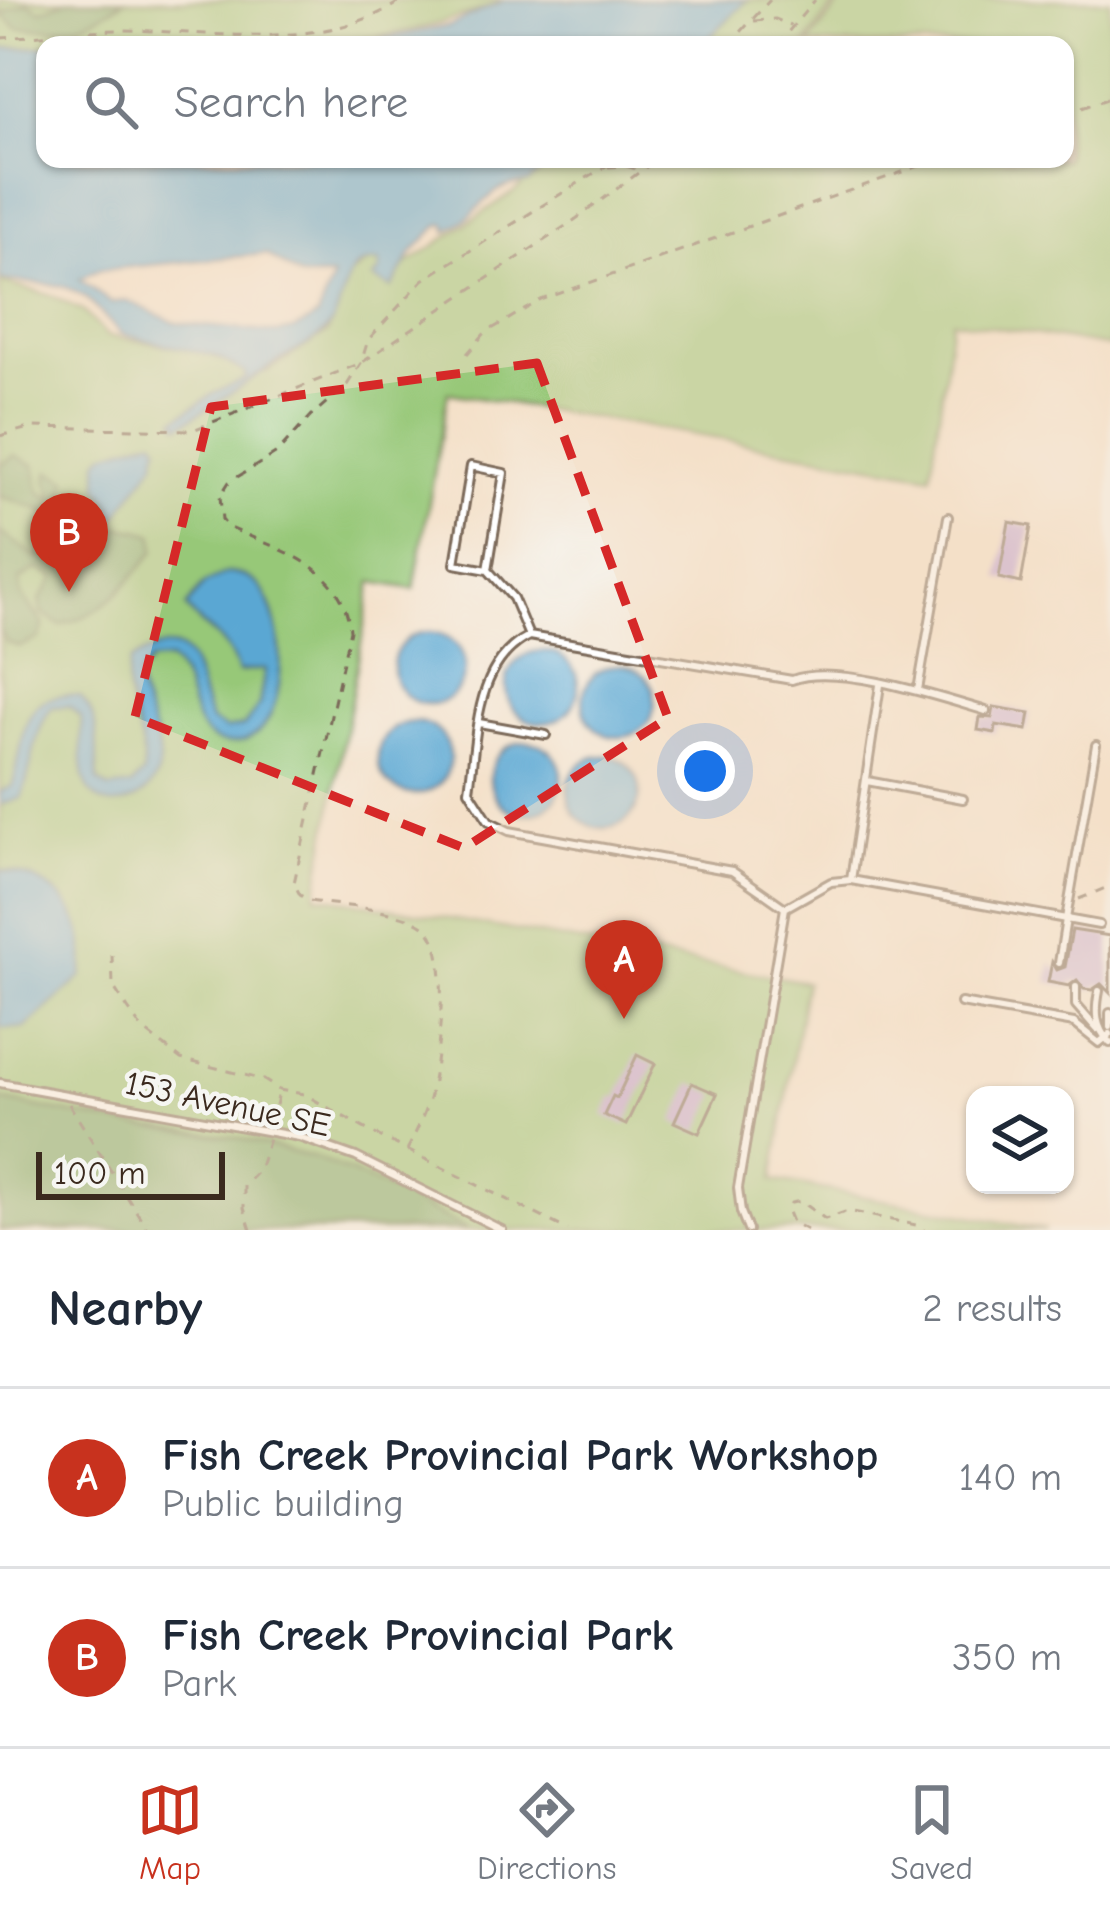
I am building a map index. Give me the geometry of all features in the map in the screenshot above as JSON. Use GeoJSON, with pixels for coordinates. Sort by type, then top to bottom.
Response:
{"type":"FeatureCollection","features":[{"type":"Feature","properties":{"kind":"lane"},"geometry":{"type":"LineString","coordinates":[[488,570],[504,473],[472,466],[455,564],[488,570],[513,598],[529,636]]}},
{"type":"Feature","properties":{"kind":"lane"},"geometry":{"type":"LineString","coordinates":[[918,690],[948,517]]}},
{"type":"Feature","properties":{"kind":"lane"},"geometry":{"type":"LineString","coordinates":[[785,908],[732,871],[509,831],[488,821],[469,790],[479,723],[495,665],[511,646],[529,636],[792,680],[813,672],[918,690],[986,711]]}},
{"type":"Feature","properties":{"kind":"lane"},"geometry":{"type":"LineString","coordinates":[[851,880],[880,685]]}},
{"type":"Feature","properties":{"kind":"lane"},"geometry":{"type":"LineString","coordinates":[[479,723],[546,735]]}},
{"type":"Feature","properties":{"kind":"lane"},"geometry":{"type":"LineString","coordinates":[[1059,963],[1096,745]]}},
{"type":"Feature","properties":{"kind":"lane"},"geometry":{"type":"LineString","coordinates":[[865,781],[964,799]]}},
{"type":"Feature","properties":{"kind":"lane"},"geometry":{"type":"LineString","coordinates":[[785,908],[831,882],[851,880],[1100,926]]}},
{"type":"Feature","properties":{"kind":"lane"},"geometry":{"type":"LineString","coordinates":[[748,1230],[740,1213],[738,1188],[785,908]]}},
{"type":"Feature","properties":{"kind":"lane"},"geometry":{"type":"LineString","coordinates":[[1076,987],[1079,1011],[1107,1034]]}},
{"type":"Feature","properties":{"kind":"lane"},"geometry":{"type":"LineString","coordinates":[[1099,992],[1096,1010],[1107,1034]]}},
{"type":"Feature","properties":{"kind":"lane"},"geometry":{"type":"LineString","coordinates":[[962,1003],[1074,1023],[1099,1043],[1107,1034],[1110,1013]]}},
{"type":"Feature","properties":{"kind":"lane","name":"153 Avenue SE"},"geometry":{"type":"LineString","coordinates":[[0,1083],[271,1131],[356,1157],[502,1230]]}},
{"type":"Feature","properties":{"kind":"path"},"geometry":{"type":"LineString","coordinates":[[0,38],[116,30],[298,33],[345,28],[381,15],[402,0]]}},
{"type":"Feature","properties":{"kind":"path"},"geometry":{"type":"LineString","coordinates":[[737,36],[770,0]]}},
{"type":"Feature","properties":{"kind":"path"},"geometry":{"type":"LineString","coordinates":[[785,36],[815,0]]}},
{"type":"Feature","properties":{"kind":"path"},"geometry":{"type":"LineString","coordinates":[[750,22],[776,19],[793,26]]}},
{"type":"Feature","properties":{"kind":"path"},"geometry":{"type":"LineString","coordinates":[[1074,111],[1110,98]]}},
{"type":"Feature","properties":{"kind":"path"},"geometry":{"type":"LineString","coordinates":[[407,1150],[430,1096],[438,1058],[438,952],[432,934],[408,918],[310,901],[294,883],[350,630],[347,604],[326,574],[228,527],[222,520],[220,496],[229,482],[277,453],[347,386],[362,363],[368,340],[423,280],[604,168]]}},
{"type":"Feature","properties":{"kind":"path"},"geometry":{"type":"LineString","coordinates":[[632,168],[640,171]]}},
{"type":"Feature","properties":{"kind":"path"},"geometry":{"type":"LineString","coordinates":[[0,436],[32,427],[193,430],[362,363],[644,168]]}},
{"type":"Feature","properties":{"kind":"path"},"geometry":{"type":"LineString","coordinates":[[467,354],[485,333],[541,300],[915,168]]}},
{"type":"Feature","properties":{"kind":"path"},"geometry":{"type":"LineString","coordinates":[[1068,910],[1084,894],[1110,886]]}},
{"type":"Feature","properties":{"kind":"path"},"geometry":{"type":"LineString","coordinates":[[112,955],[113,986],[142,1029],[181,1059],[304,1094],[568,1230]]}},
{"type":"Feature","properties":{"kind":"path"},"geometry":{"type":"LineString","coordinates":[[251,1230],[244,1185],[260,1170],[279,1090]]}},
{"type":"Feature","properties":{"kind":"path"},"geometry":{"type":"LineString","coordinates":[[63,1095],[148,1230]]}},
{"type":"Feature","properties":{"kind":"path"},"geometry":{"type":"LineString","coordinates":[[807,1230],[792,1222],[791,1203],[801,1201],[825,1219],[848,1211],[924,1230]]}},
{"type":"Feature","properties":{"kind":"highlighted area"},"geometry":{"type":"Polygon","coordinates":[[[537,363],[668,718],[464,848],[135,717],[211,407],[537,363]]]}},
{"type":"Feature","properties":{"kind":"green space"},"geometry":{"type":"Polygon","coordinates":[[[0,0],[505,0],[450,20],[380,36],[36,36],[36,65],[0,67],[0,0]]]}},
{"type":"Feature","properties":{"kind":"green space"},"geometry":{"type":"Polygon","coordinates":[[[68,0],[125,0],[86,22],[62,27],[17,28],[1,13],[28,3],[41,10],[68,0]]]}},
{"type":"Feature","properties":{"kind":"green space"},"geometry":{"type":"Polygon","coordinates":[[[738,0],[838,0],[811,36],[700,36],[738,0]]]}},
{"type":"Feature","properties":{"kind":"green space"},"geometry":{"type":"Polygon","coordinates":[[[843,0],[1110,0],[1110,347],[952,320],[931,475],[448,393],[414,589],[372,582],[316,895],[806,982],[773,1180],[1046,1230],[0,1230],[0,282],[53,296],[84,312],[107,336],[202,351],[247,371],[266,372],[328,332],[350,275],[373,259],[394,273],[515,191],[541,168],[1074,168],[1074,36],[815,36],[843,0]]]}},
{"type":"Feature","properties":{"kind":"green space"},"geometry":{"type":"Polygon","coordinates":[[[15,455],[34,465],[45,495],[51,498],[50,471],[68,480],[63,495],[84,517],[154,535],[155,551],[102,605],[60,625],[42,614],[40,600],[55,577],[37,569],[20,580],[21,594],[44,625],[39,638],[20,647],[7,643],[0,630],[0,532],[37,557],[48,548],[51,522],[44,511],[0,496],[0,466],[15,455]]]}},
{"type":"Feature","properties":{"kind":"green space"},"geometry":{"type":"Polygon","coordinates":[[[0,1100],[134,1126],[235,1137],[315,1158],[469,1230],[0,1230],[0,1100]]]}},
{"type":"Feature","properties":{"kind":"water"},"geometry":{"type":"Polygon","coordinates":[[[506,0],[747,0],[711,36],[396,36],[449,26],[506,0]]]}},
{"type":"Feature","properties":{"kind":"water"},"geometry":{"type":"Polygon","coordinates":[[[36,47],[36,168],[546,168],[528,183],[503,188],[459,225],[447,231],[446,224],[439,225],[412,253],[392,288],[373,279],[380,262],[357,267],[328,328],[180,425],[175,419],[245,379],[246,373],[215,356],[121,334],[85,297],[63,286],[0,280],[0,49],[36,47]],[[266,254],[98,270],[80,279],[111,303],[126,300],[176,323],[278,333],[317,317],[333,277],[301,277],[266,254]]]}},
{"type":"Feature","properties":{"kind":"water"},"geometry":{"type":"Polygon","coordinates":[[[155,438],[159,445],[155,462],[114,520],[106,523],[112,509],[99,487],[99,460],[105,453],[155,438]]]}},
{"type":"Feature","properties":{"kind":"water"},"geometry":{"type":"Polygon","coordinates":[[[227,573],[245,576],[260,587],[276,624],[280,648],[277,697],[257,733],[235,743],[212,739],[197,722],[177,669],[169,660],[151,661],[138,677],[159,758],[149,789],[121,804],[100,801],[87,786],[82,768],[81,718],[69,706],[52,707],[41,727],[21,798],[0,805],[0,792],[12,786],[27,722],[44,701],[59,696],[80,696],[88,706],[96,736],[98,781],[109,789],[131,786],[143,774],[127,677],[130,662],[152,650],[181,649],[195,671],[211,721],[226,729],[244,726],[259,705],[265,669],[238,672],[222,642],[186,607],[204,584],[227,573]]]}},
{"type":"Feature","properties":{"kind":"water"},"geometry":{"type":"Polygon","coordinates":[[[429,632],[455,642],[465,668],[455,694],[429,704],[403,694],[393,668],[403,642],[429,632]]]}},
{"type":"Feature","properties":{"kind":"water"},"geometry":{"type":"Polygon","coordinates":[[[542,651],[568,661],[578,687],[568,713],[542,723],[516,713],[506,687],[516,661],[542,651]]]}},
{"type":"Feature","properties":{"kind":"water"},"geometry":{"type":"Polygon","coordinates":[[[619,665],[645,675],[655,701],[645,727],[619,737],[593,727],[583,701],[593,675],[619,665]]]}},
{"type":"Feature","properties":{"kind":"water"},"geometry":{"type":"Polygon","coordinates":[[[414,722],[440,732],[450,758],[440,784],[414,794],[388,784],[378,758],[388,732],[414,722]]]}},
{"type":"Feature","properties":{"kind":"water"},"geometry":{"type":"Polygon","coordinates":[[[526,742],[552,752],[562,778],[552,804],[526,814],[500,804],[490,778],[500,752],[526,742]]]}},
{"type":"Feature","properties":{"kind":"water"},"geometry":{"type":"Polygon","coordinates":[[[604,756],[630,766],[640,792],[630,818],[604,828],[578,818],[568,792],[578,766],[604,756]]]}},
{"type":"Feature","properties":{"kind":"water"},"geometry":{"type":"Polygon","coordinates":[[[0,870],[40,882],[55,892],[67,904],[82,936],[82,977],[25,1028],[0,1028],[0,870]]]}},
{"type":"Feature","properties":{"kind":"building"},"geometry":{"type":"Polygon","coordinates":[[[1009,522],[1031,526],[1021,583],[999,578],[1009,522]]]}},
{"type":"Feature","properties":{"kind":"building"},"geometry":{"type":"Polygon","coordinates":[[[994,707],[1030,713],[1027,730],[996,725],[995,733],[978,730],[980,717],[992,718],[994,707]]]}},
{"type":"Feature","properties":{"kind":"building"},"geometry":{"type":"Polygon","coordinates":[[[1072,930],[1110,936],[1110,993],[1101,984],[1092,990],[1084,989],[1077,980],[1069,986],[1048,982],[1052,962],[1057,970],[1065,967],[1072,930]]]}},
{"type":"Feature","properties":{"kind":"building"},"geometry":{"type":"Polygon","coordinates":[[[637,1055],[655,1064],[626,1125],[604,1115],[637,1055]]]}},
{"type":"Feature","properties":{"kind":"building"},"geometry":{"type":"Polygon","coordinates":[[[692,1083],[717,1094],[699,1133],[674,1122],[692,1083]]]}},
{"type":"Feature","properties":{"kind":"place","name":"Fish Creek Provincial Park"},"geometry":{"type":"Point","coordinates":[69,592]}},
{"type":"Feature","properties":{"kind":"place","name":"Fish Creek Provincial Park Workshop"},"geometry":{"type":"Point","coordinates":[624,1019]}}]}
